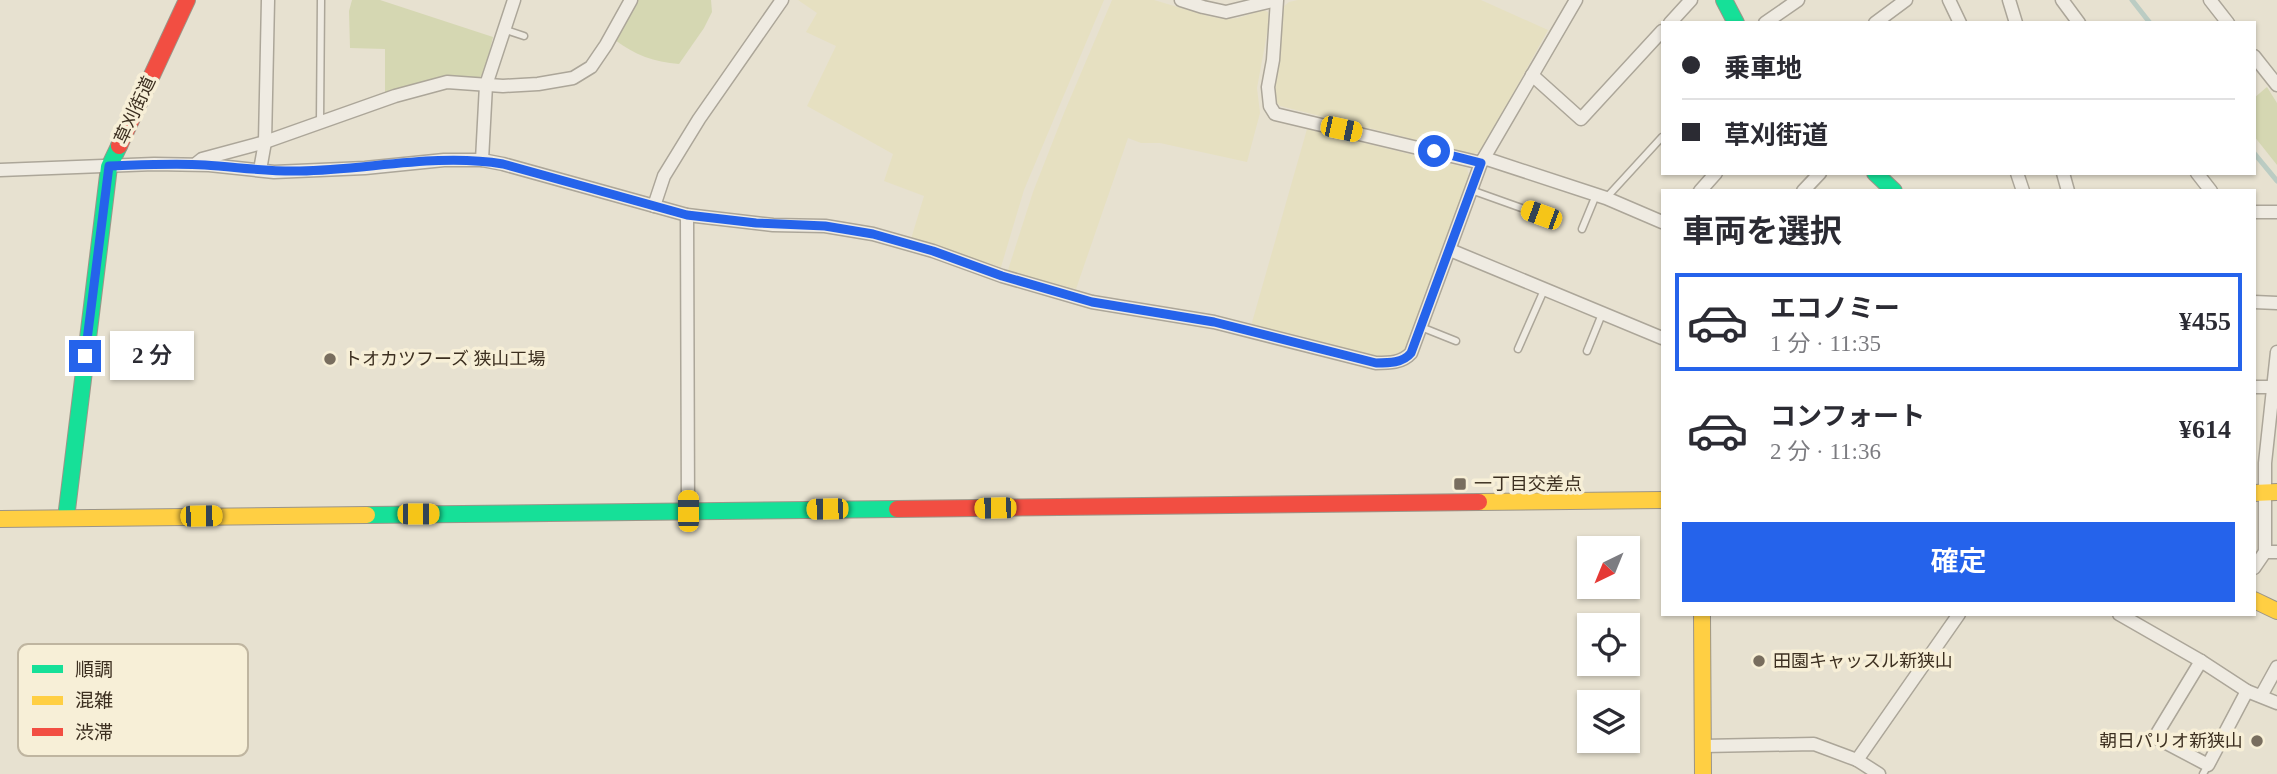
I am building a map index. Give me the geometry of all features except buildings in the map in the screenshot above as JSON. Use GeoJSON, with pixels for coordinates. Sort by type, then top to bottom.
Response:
{"type":"FeatureCollection","features":[{"type":"Feature","properties":{"kind":"street","name":"草刈街道"},"geometry":{"type":"LineString","coordinates":[[65,518],[109,166],[187,0]]}},
{"type":"Feature","properties":{"kind":"street"},"geometry":{"type":"LineString","coordinates":[[260,170],[265,142],[268,0]]}},
{"type":"Feature","properties":{"kind":"street"},"geometry":{"type":"LineString","coordinates":[[482,160],[486,85],[514,0]]}},
{"type":"Feature","properties":{"kind":"street"},"geometry":{"type":"LineString","coordinates":[[196,164],[202,159],[265,142],[395,96],[447,82],[538,85],[573,78],[591,67],[631,0]]}},
{"type":"Feature","properties":{"kind":"street"},"geometry":{"type":"LineString","coordinates":[[654,206],[664,176],[699,119],[782,0]]}},
{"type":"Feature","properties":{"kind":"street"},"geometry":{"type":"LineString","coordinates":[[1181,0],[1226,12],[1277,0],[1273,60],[1268,87],[1270,106],[1275,114],[1482,160],[1601,196],[1661,221]]}},
{"type":"Feature","properties":{"kind":"street"},"geometry":{"type":"LineString","coordinates":[[0,170],[196,164],[303,171],[482,160],[687,215],[762,224],[825,226],[873,234],[1092,302],[1214,322],[1376,363],[1394,363],[1407,358],[1421,327],[1482,160],[1576,0]]}},
{"type":"Feature","properties":{"kind":"street"},"geometry":{"type":"LineString","coordinates":[[1672,21],[1691,0]]}},
{"type":"Feature","properties":{"kind":"street"},"geometry":{"type":"LineString","coordinates":[[1724,0],[1735,21]]}},
{"type":"Feature","properties":{"kind":"street"},"geometry":{"type":"LineString","coordinates":[[1768,21],[1798,0]]}},
{"type":"Feature","properties":{"kind":"street"},"geometry":{"type":"LineString","coordinates":[[1878,21],[1906,0]]}},
{"type":"Feature","properties":{"kind":"street"},"geometry":{"type":"LineString","coordinates":[[1949,0],[1959,21]]}},
{"type":"Feature","properties":{"kind":"street"},"geometry":{"type":"LineString","coordinates":[[2009,0],[2015,21]]}},
{"type":"Feature","properties":{"kind":"street"},"geometry":{"type":"LineString","coordinates":[[2062,0],[2078,21]]}},
{"type":"Feature","properties":{"kind":"street"},"geometry":{"type":"LineString","coordinates":[[2210,0],[2226,21]]}},
{"type":"Feature","properties":{"kind":"street"},"geometry":{"type":"LineString","coordinates":[[1532,75],[1581,120],[1661,32]]}},
{"type":"Feature","properties":{"kind":"street"},"geometry":{"type":"LineString","coordinates":[[2256,59],[2277,85]]}},
{"type":"Feature","properties":{"kind":"street"},"geometry":{"type":"LineString","coordinates":[[1700,189],[1714,175]]}},
{"type":"Feature","properties":{"kind":"street"},"geometry":{"type":"LineString","coordinates":[[1805,189],[1818,175]]}},
{"type":"Feature","properties":{"kind":"street"},"geometry":{"type":"LineString","coordinates":[[1877,175],[1892,189]]}},
{"type":"Feature","properties":{"kind":"street"},"geometry":{"type":"LineString","coordinates":[[2199,175],[2209,189]]}},
{"type":"Feature","properties":{"kind":"street"},"geometry":{"type":"LineString","coordinates":[[2256,212],[2277,212]]}},
{"type":"Feature","properties":{"kind":"street"},"geometry":{"type":"LineString","coordinates":[[687,215],[688,511]]}},
{"type":"Feature","properties":{"kind":"street"},"geometry":{"type":"LineString","coordinates":[[1450,250],[1661,338]]}},
{"type":"Feature","properties":{"kind":"street"},"geometry":{"type":"LineString","coordinates":[[2256,302],[2277,303]]}},
{"type":"Feature","properties":{"kind":"street"},"geometry":{"type":"LineString","coordinates":[[2256,566],[2271,552],[2264,463],[2277,352]]}},
{"type":"Feature","properties":{"kind":"street"},"geometry":{"type":"LineString","coordinates":[[2256,387],[2273,387]]}},
{"type":"Feature","properties":{"kind":"street"},"geometry":{"type":"LineString","coordinates":[[0,519],[1661,500]]}},
{"type":"Feature","properties":{"kind":"street"},"geometry":{"type":"LineString","coordinates":[[2256,601],[2277,611]]}},
{"type":"Feature","properties":{"kind":"street"},"geometry":{"type":"LineString","coordinates":[[1702,616],[1703,774]]}},
{"type":"Feature","properties":{"kind":"street"},"geometry":{"type":"LineString","coordinates":[[1857,760],[1958,616]]}},
{"type":"Feature","properties":{"kind":"street"},"geometry":{"type":"LineString","coordinates":[[2123,616],[2201,660],[2247,691],[2277,703]]}},
{"type":"Feature","properties":{"kind":"street"},"geometry":{"type":"LineString","coordinates":[[2201,660],[2155,737],[2206,769],[2247,691]]}},
{"type":"Feature","properties":{"kind":"street"},"geometry":{"type":"LineString","coordinates":[[2261,696],[2277,667]]}},
{"type":"Feature","properties":{"kind":"street"},"geometry":{"type":"LineString","coordinates":[[1703,746],[1814,744],[1857,760],[1879,774]]}},
{"type":"Feature","properties":{"kind":"lane"},"geometry":{"type":"LineString","coordinates":[[320,124],[321,0]]}},
{"type":"Feature","properties":{"kind":"lane"},"geometry":{"type":"LineString","coordinates":[[503,29],[524,36]]}},
{"type":"Feature","properties":{"kind":"lane"},"geometry":{"type":"LineString","coordinates":[[1582,229],[1601,196],[1661,138]]}},
{"type":"Feature","properties":{"kind":"lane"},"geometry":{"type":"LineString","coordinates":[[1470,190],[1541,215]]}},
{"type":"Feature","properties":{"kind":"lane"},"geometry":{"type":"LineString","coordinates":[[1518,349],[1544,290]]}},
{"type":"Feature","properties":{"kind":"lane"},"geometry":{"type":"LineString","coordinates":[[1587,351],[1602,314]]}},
{"type":"Feature","properties":{"kind":"lane"},"geometry":{"type":"LineString","coordinates":[[1421,327],[1456,341]]}},
{"type":"Feature","properties":{"kind":"shaded area"},"geometry":{"type":"Polygon","coordinates":[[[798,0],[1104,0],[1024,190],[1001,267],[911,239],[924,196],[884,181],[893,154],[807,106],[836,46],[806,32],[817,13],[798,0]]]}},
{"type":"Feature","properties":{"kind":"shaded area"},"geometry":{"type":"Polygon","coordinates":[[[1112,0],[1154,0],[1224,19],[1238,18],[1263,10],[1268,12],[1269,23],[1257,88],[1260,113],[1247,162],[1160,143],[1141,143],[1128,138],[1076,289],[1008,270],[1033,192],[1112,0]]]}},
{"type":"Feature","properties":{"kind":"shaded area"},"geometry":{"type":"Polygon","coordinates":[[[1298,0],[1481,0],[1548,30],[1481,152],[1473,154],[1280,106],[1274,99],[1283,7],[1298,0]]]}},
{"type":"Feature","properties":{"kind":"shaded area"},"geometry":{"type":"Polygon","coordinates":[[[1307,129],[1467,168],[1469,176],[1406,349],[1400,355],[1373,357],[1251,326],[1307,129]]]}},
{"type":"Feature","properties":{"kind":"green space"},"geometry":{"type":"Polygon","coordinates":[[[352,0],[380,0],[493,37],[484,74],[480,77],[446,78],[385,93],[385,49],[350,48],[349,11],[352,0]]]}},
{"type":"Feature","properties":{"kind":"green space"},"geometry":{"type":"Polygon","coordinates":[[[636,0],[711,0],[712,12],[704,28],[679,64],[645,57],[615,40],[636,0]]]}},
{"type":"Feature","properties":{"kind":"green space"},"geometry":{"type":"Polygon","coordinates":[[[2267,87],[2277,103],[2277,165],[2256,139],[2256,96],[2267,87]]]}},
{"type":"Feature","properties":{"kind":"waterway"},"geometry":{"type":"LineString","coordinates":[[2132,0],[2148,21]]}},
{"type":"Feature","properties":{"kind":"waterway"},"geometry":{"type":"LineString","coordinates":[[2256,155],[2277,181]]}},
{"type":"Feature","properties":{"kind":"traffic: fast"},"geometry":{"type":"LineString","coordinates":[[1724,0],[1735,21]]}},
{"type":"Feature","properties":{"kind":"traffic: fast"},"geometry":{"type":"LineString","coordinates":[[66,518],[109,167],[119,146]]}},
{"type":"Feature","properties":{"kind":"traffic: fast"},"geometry":{"type":"LineString","coordinates":[[1877,175],[1892,189]]}},
{"type":"Feature","properties":{"kind":"traffic: fast"},"geometry":{"type":"LineString","coordinates":[[367,515],[897,509]]}},
{"type":"Feature","properties":{"kind":"traffic: slow"},"geometry":{"type":"LineString","coordinates":[[2256,493],[2277,492]]}},
{"type":"Feature","properties":{"kind":"traffic: slow"},"geometry":{"type":"LineString","coordinates":[[1479,502],[1661,500]]}},
{"type":"Feature","properties":{"kind":"traffic: slow"},"geometry":{"type":"LineString","coordinates":[[0,519],[367,515]]}},
{"type":"Feature","properties":{"kind":"traffic: slow"},"geometry":{"type":"LineString","coordinates":[[2256,601],[2277,611]]}},
{"type":"Feature","properties":{"kind":"traffic: slow"},"geometry":{"type":"LineString","coordinates":[[1702,616],[1703,774]]}},
{"type":"Feature","properties":{"kind":"traffic: jam"},"geometry":{"type":"LineString","coordinates":[[119,146],[187,0]]}},
{"type":"Feature","properties":{"kind":"traffic: jam"},"geometry":{"type":"LineString","coordinates":[[897,509],[1479,502]]}},
{"type":"Feature","properties":{"kind":"place","name":"トオカツフーズ 狭山工場"},"geometry":{"type":"Point","coordinates":[330,359]}},
{"type":"Feature","properties":{"kind":"place","name":"一丁目交差点"},"geometry":{"type":"Point","coordinates":[1460,484]}},
{"type":"Feature","properties":{"kind":"place","name":"田園キャッスル新狭山"},"geometry":{"type":"Point","coordinates":[1759,661]}},
{"type":"Feature","properties":{"kind":"place","name":"朝日パリオ新狭山"},"geometry":{"type":"Point","coordinates":[2257,741]}},
{"type":"Feature","properties":{"kind":"route"},"geometry":{"type":"LineString","coordinates":[[85,356],[109,166],[196,164],[274,172],[444,160],[482,160],[687,215],[773,225],[825,226],[873,234],[1092,302],[1214,322],[1339,355],[1376,363],[1394,363],[1407,358],[1411,353],[1481,163],[1434,151]]}}]}
